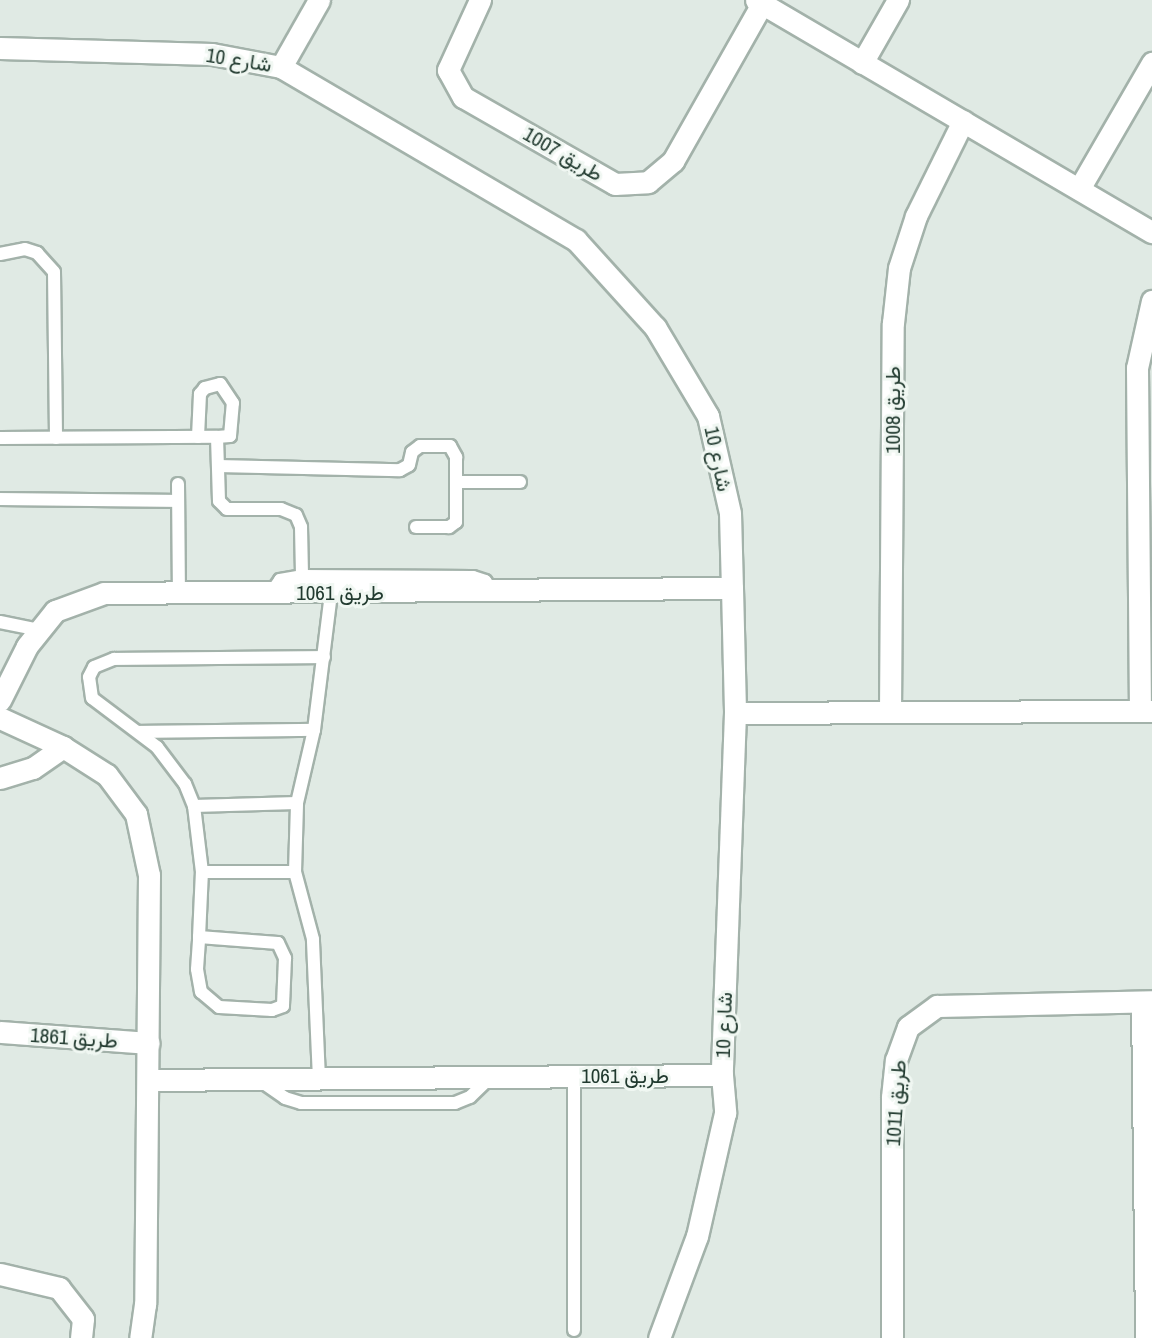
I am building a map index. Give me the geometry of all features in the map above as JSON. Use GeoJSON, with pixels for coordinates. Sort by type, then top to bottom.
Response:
{"type":"FeatureCollection","features":[{"type":"Feature","properties":{"kind":"street"},"geometry":{"type":"LineString","coordinates":[[281,66],[318,0]]}},
{"type":"Feature","properties":{"kind":"street","name":"طريق 1007"},"geometry":{"type":"LineString","coordinates":[[480,0],[448,71],[463,97],[615,184],[648,182],[673,161],[759,2],[1152,232]]}},
{"type":"Feature","properties":{"kind":"street"},"geometry":{"type":"LineString","coordinates":[[862,63],[898,0]]}},
{"type":"Feature","properties":{"kind":"street","name":"شارع 10"},"geometry":{"type":"LineString","coordinates":[[0,48],[212,54],[281,66],[576,240],[655,327],[708,416],[730,513],[732,588],[735,713],[722,1075],[725,1113],[697,1236],[659,1338]]}},
{"type":"Feature","properties":{"kind":"street"},"geometry":{"type":"LineString","coordinates":[[1079,189],[1152,63]]}},
{"type":"Feature","properties":{"kind":"street","name":"طريق 1008"},"geometry":{"type":"LineString","coordinates":[[890,712],[893,323],[899,268],[916,216],[963,121]]}},
{"type":"Feature","properties":{"kind":"street"},"geometry":{"type":"LineString","coordinates":[[735,713],[1146,711],[1138,369],[1152,301]]}},
{"type":"Feature","properties":{"kind":"street","name":"طريق 1061"},"geometry":{"type":"LineString","coordinates":[[0,700],[40,630],[55,611],[104,593],[732,588]]}},
{"type":"Feature","properties":{"kind":"street"},"geometry":{"type":"LineString","coordinates":[[0,718],[63,747],[107,775],[136,814],[149,875],[149,1080],[141,1338]]}},
{"type":"Feature","properties":{"kind":"street"},"geometry":{"type":"LineString","coordinates":[[0,778],[33,768],[63,747]]}},
{"type":"Feature","properties":{"kind":"street","name":"طريق 1011"},"geometry":{"type":"LineString","coordinates":[[892,1338],[892,1097],[896,1060],[908,1027],[922,1014],[950,1004],[1147,1002],[1146,1338]]}},
{"type":"Feature","properties":{"kind":"street","name":"طريق 1861"},"geometry":{"type":"LineString","coordinates":[[0,1032],[149,1043]]}},
{"type":"Feature","properties":{"kind":"street","name":"طريق 1061"},"geometry":{"type":"LineString","coordinates":[[149,1080],[722,1075]]}},
{"type":"Feature","properties":{"kind":"street"},"geometry":{"type":"LineString","coordinates":[[0,1274],[59,1288],[83,1319],[81,1338]]}},
{"type":"Feature","properties":{"kind":"lane"},"geometry":{"type":"LineString","coordinates":[[0,254],[12,249],[37,253],[54,272],[56,438]]}},
{"type":"Feature","properties":{"kind":"lane"},"geometry":{"type":"LineString","coordinates":[[0,438],[217,437],[230,436],[234,428],[232,395],[220,384],[205,388],[200,394],[198,437]]}},
{"type":"Feature","properties":{"kind":"lane"},"geometry":{"type":"LineString","coordinates":[[217,437],[218,496],[228,509],[281,509],[296,515],[301,527],[302,576]]}},
{"type":"Feature","properties":{"kind":"lane"},"geometry":{"type":"LineString","coordinates":[[218,466],[400,470],[409,465],[416,448],[444,446],[456,453],[453,525],[416,527]]}},
{"type":"Feature","properties":{"kind":"lane"},"geometry":{"type":"LineString","coordinates":[[456,482],[520,482]]}},
{"type":"Feature","properties":{"kind":"lane"},"geometry":{"type":"LineString","coordinates":[[178,484],[179,593]]}},
{"type":"Feature","properties":{"kind":"lane"},"geometry":{"type":"LineString","coordinates":[[0,499],[178,501]]}},
{"type":"Feature","properties":{"kind":"lane"},"geometry":{"type":"LineString","coordinates":[[271,593],[280,580],[302,576],[473,577],[485,581],[493,591]]}},
{"type":"Feature","properties":{"kind":"lane"},"geometry":{"type":"LineString","coordinates":[[319,1079],[313,939],[295,872],[297,803],[314,730],[331,593]]}},
{"type":"Feature","properties":{"kind":"lane"},"geometry":{"type":"LineString","coordinates":[[0,622],[40,630]]}},
{"type":"Feature","properties":{"kind":"lane"},"geometry":{"type":"LineString","coordinates":[[199,937],[278,943],[285,958],[283,1006],[272,1010],[231,1008],[209,1001],[197,981],[199,937],[202,872],[194,806],[172,765],[139,732],[92,698],[89,677],[103,661],[324,657]]}},
{"type":"Feature","properties":{"kind":"lane"},"geometry":{"type":"LineString","coordinates":[[139,732],[314,730]]}},
{"type":"Feature","properties":{"kind":"lane"},"geometry":{"type":"LineString","coordinates":[[194,806],[297,803]]}},
{"type":"Feature","properties":{"kind":"lane"},"geometry":{"type":"LineString","coordinates":[[202,872],[295,872]]}},
{"type":"Feature","properties":{"kind":"lane"},"geometry":{"type":"LineString","coordinates":[[574,1076],[574,1330]]}},
{"type":"Feature","properties":{"kind":"lane"},"geometry":{"type":"LineString","coordinates":[[258,1079],[285,1098],[301,1103],[455,1103],[470,1097],[491,1077]]}}]}
